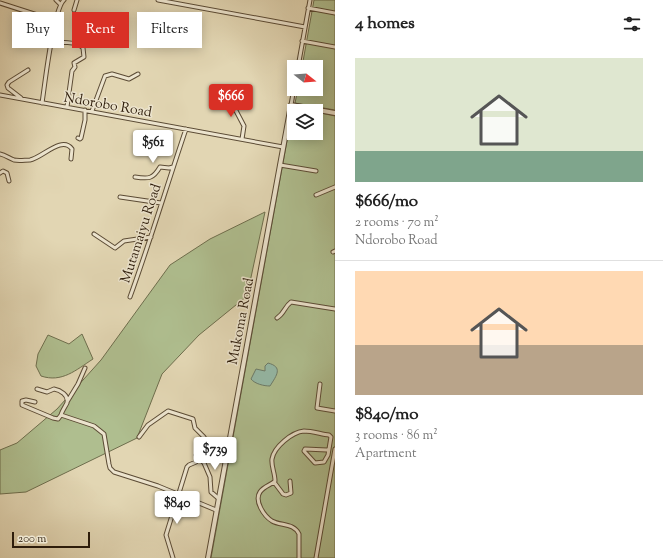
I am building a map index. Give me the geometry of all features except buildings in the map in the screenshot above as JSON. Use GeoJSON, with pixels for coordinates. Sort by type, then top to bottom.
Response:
{"type":"FeatureCollection","features":[{"type":"Feature","properties":{"kind":"street"},"geometry":{"type":"LineString","coordinates":[[56,0],[60,4]]}},
{"type":"Feature","properties":{"kind":"street"},"geometry":{"type":"LineString","coordinates":[[58,12],[60,4],[64,0]]}},
{"type":"Feature","properties":{"kind":"street"},"geometry":{"type":"LineString","coordinates":[[74,10],[77,0]]}},
{"type":"Feature","properties":{"kind":"street"},"geometry":{"type":"LineString","coordinates":[[158,0],[304,27]]}},
{"type":"Feature","properties":{"kind":"street"},"geometry":{"type":"LineString","coordinates":[[299,60],[310,0]]}},
{"type":"Feature","properties":{"kind":"street"},"geometry":{"type":"LineString","coordinates":[[0,2],[29,12]]}},
{"type":"Feature","properties":{"kind":"street"},"geometry":{"type":"LineString","coordinates":[[308,8],[335,13]]}},
{"type":"Feature","properties":{"kind":"street"},"geometry":{"type":"LineString","coordinates":[[302,41],[335,47]]}},
{"type":"Feature","properties":{"kind":"street"},"geometry":{"type":"LineString","coordinates":[[64,43],[80,45],[83,48],[84,58],[74,63],[75,67],[72,70],[67,107]]}},
{"type":"Feature","properties":{"kind":"street"},"geometry":{"type":"LineString","coordinates":[[42,103],[51,48]]}},
{"type":"Feature","properties":{"kind":"street"},"geometry":{"type":"LineString","coordinates":[[22,100],[8,88],[7,85],[9,82],[28,70]]}},
{"type":"Feature","properties":{"kind":"street"},"geometry":{"type":"LineString","coordinates":[[92,111],[105,76],[112,74],[129,79],[138,74]]}},
{"type":"Feature","properties":{"kind":"street","name":"Ndorobo Road"},"geometry":{"type":"LineString","coordinates":[[0,95],[283,146]]}},
{"type":"Feature","properties":{"kind":"street"},"geometry":{"type":"LineString","coordinates":[[236,101],[234,107],[244,126],[242,139]]}},
{"type":"Feature","properties":{"kind":"street"},"geometry":{"type":"LineString","coordinates":[[78,138],[81,138],[85,120],[85,110]]}},
{"type":"Feature","properties":{"kind":"street"},"geometry":{"type":"LineString","coordinates":[[323,111],[335,113]]}},
{"type":"Feature","properties":{"kind":"street","name":"Mukoma Road"},"geometry":{"type":"LineString","coordinates":[[208,558],[287,126]]}},
{"type":"Feature","properties":{"kind":"street","name":"Mutamaiyu Road"},"geometry":{"type":"LineString","coordinates":[[130,298],[186,129]]}},
{"type":"Feature","properties":{"kind":"street"},"geometry":{"type":"LineString","coordinates":[[0,154],[16,160],[30,160],[38,158],[47,151],[58,146],[64,145],[69,146],[72,149],[71,159]]}},
{"type":"Feature","properties":{"kind":"street"},"geometry":{"type":"LineString","coordinates":[[280,165],[316,171]]}},
{"type":"Feature","properties":{"kind":"street"},"geometry":{"type":"LineString","coordinates":[[135,177],[150,177],[155,175],[160,167],[173,167]]}},
{"type":"Feature","properties":{"kind":"street"},"geometry":{"type":"LineString","coordinates":[[0,173],[3,171],[7,172],[9,181]]}},
{"type":"Feature","properties":{"kind":"street"},"geometry":{"type":"LineString","coordinates":[[316,195],[335,187]]}},
{"type":"Feature","properties":{"kind":"street"},"geometry":{"type":"LineString","coordinates":[[120,197],[161,203]]}},
{"type":"Feature","properties":{"kind":"street"},"geometry":{"type":"LineString","coordinates":[[94,234],[115,248],[124,242],[151,237]]}},
{"type":"Feature","properties":{"kind":"street"},"geometry":{"type":"LineString","coordinates":[[277,318],[282,315],[288,304],[291,302],[335,309]]}},
{"type":"Feature","properties":{"kind":"street"},"geometry":{"type":"LineString","coordinates":[[35,402],[26,400],[22,401],[22,404],[58,419],[78,384],[85,368]]}},
{"type":"Feature","properties":{"kind":"street"},"geometry":{"type":"LineString","coordinates":[[320,384],[317,408],[335,411]]}},
{"type":"Feature","properties":{"kind":"street"},"geometry":{"type":"LineString","coordinates":[[37,389],[47,392],[52,389],[58,390],[66,396],[67,402]]}},
{"type":"Feature","properties":{"kind":"street"},"geometry":{"type":"LineString","coordinates":[[140,438],[148,425],[168,411],[194,420],[196,428],[205,439],[205,445],[197,453],[196,462],[189,465],[187,468],[166,535],[173,558]]}},
{"type":"Feature","properties":{"kind":"street"},"geometry":{"type":"LineString","coordinates":[[61,416],[94,426],[104,434],[110,468],[114,472],[178,494],[216,510]]}},
{"type":"Feature","properties":{"kind":"street"},"geometry":{"type":"LineString","coordinates":[[299,558],[299,534],[291,526],[271,520],[260,507],[260,492],[276,479],[272,465],[274,452],[282,443],[296,433],[304,431],[329,435],[331,437],[329,448],[327,458],[320,464],[315,463],[304,451],[308,449],[323,450],[329,448]]}},
{"type":"Feature","properties":{"kind":"street"},"geometry":{"type":"LineString","coordinates":[[316,558],[335,451]]}},
{"type":"Feature","properties":{"kind":"street"},"geometry":{"type":"LineString","coordinates":[[197,457],[202,459],[204,462],[210,477],[211,492],[218,498]]}},
{"type":"Feature","properties":{"kind":"street"},"geometry":{"type":"LineString","coordinates":[[274,482],[283,494],[286,495],[291,493],[290,481]]}},
{"type":"Feature","properties":{"kind":"shaded area"},"geometry":{"type":"Polygon","coordinates":[[[314,0],[335,0],[335,110],[323,108],[323,104],[295,103],[296,96],[323,96],[323,60],[303,60],[314,0]]]}},
{"type":"Feature","properties":{"kind":"shaded area"},"geometry":{"type":"Polygon","coordinates":[[[323,113],[335,116],[335,558],[211,558],[287,140],[323,140],[323,113]]]}},
{"type":"Feature","properties":{"kind":"shaded area"},"geometry":{"type":"Polygon","coordinates":[[[265,212],[247,296],[199,335],[162,374],[137,438],[26,492],[0,494],[0,450],[17,443],[57,409],[101,360],[170,265],[210,239],[265,212]]]}},
{"type":"Feature","properties":{"kind":"shaded area"},"geometry":{"type":"Polygon","coordinates":[[[82,334],[93,359],[75,371],[62,377],[49,378],[41,376],[36,366],[38,354],[48,335],[69,344],[82,334]]]}},
{"type":"Feature","properties":{"kind":"shaded area"},"geometry":{"type":"Polygon","coordinates":[[[268,363],[277,369],[276,375],[270,386],[265,386],[253,381],[251,379],[256,369],[265,371],[265,366],[268,363]]]}}]}
